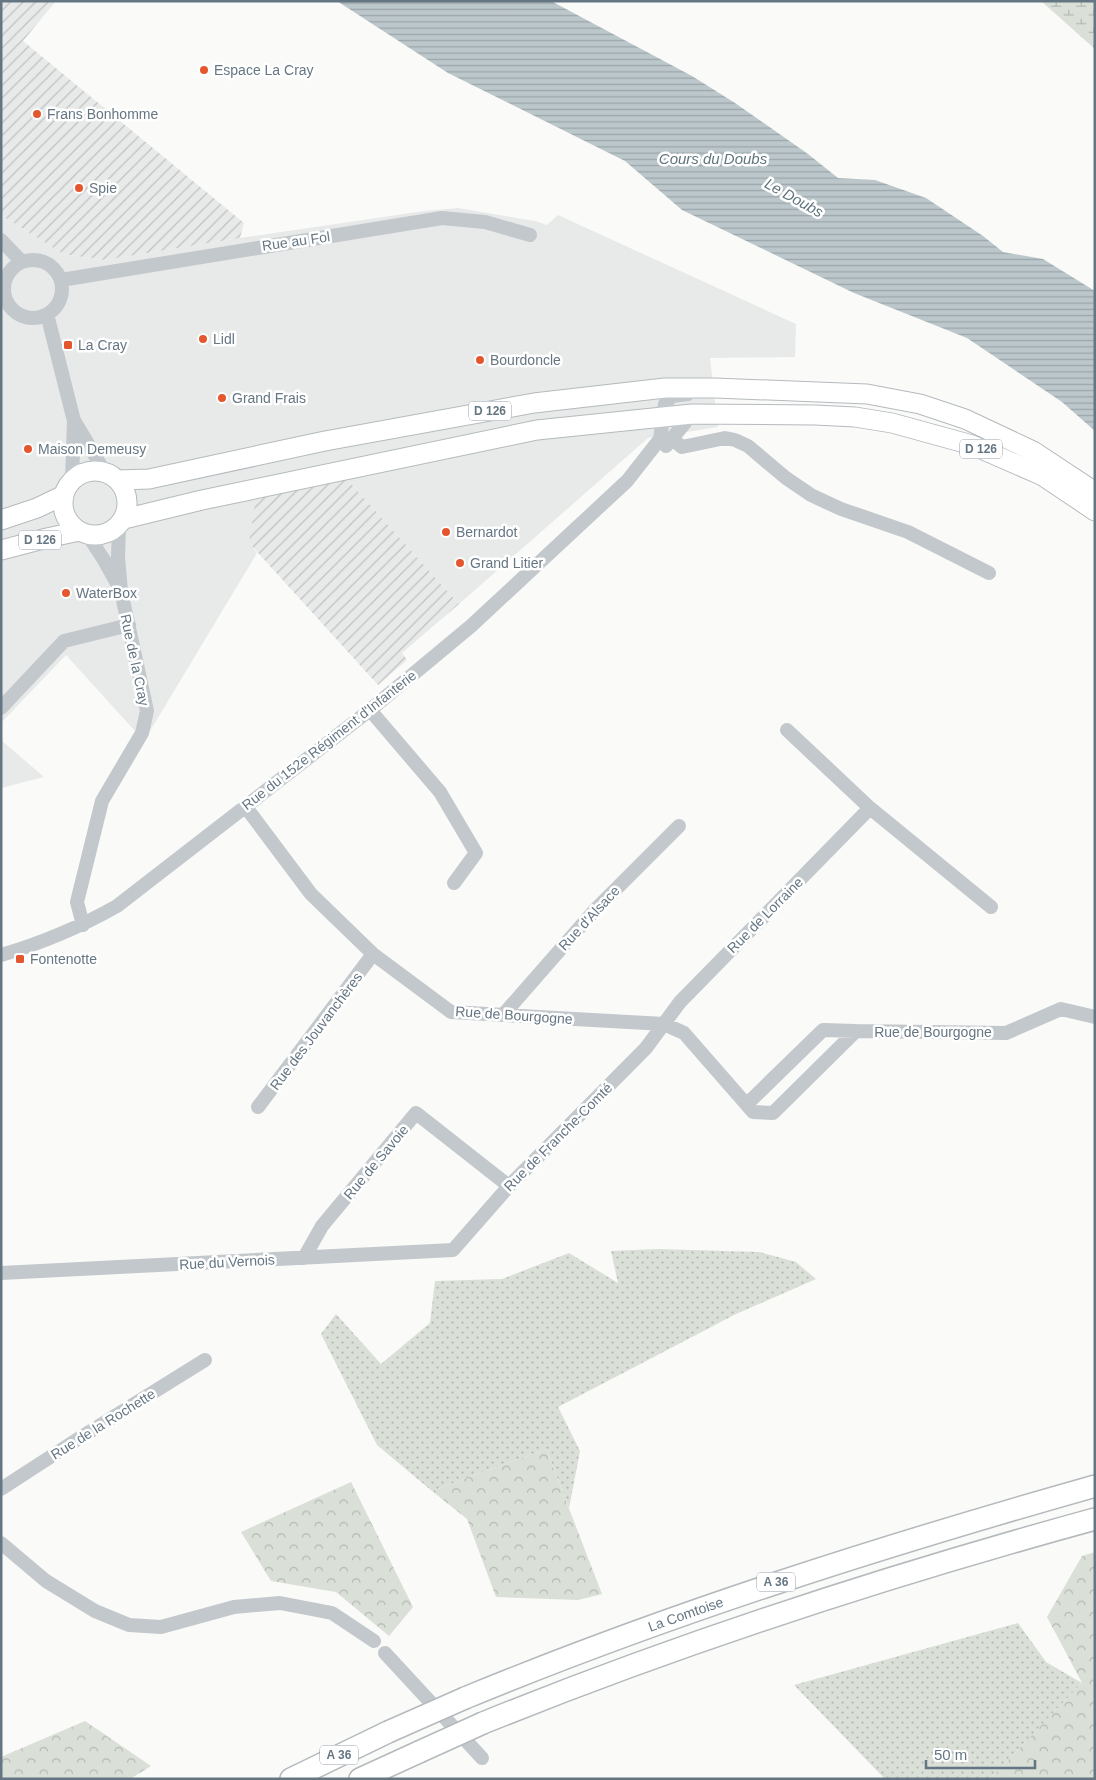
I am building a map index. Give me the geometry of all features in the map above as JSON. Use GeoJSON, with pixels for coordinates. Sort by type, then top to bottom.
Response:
{"type":"FeatureCollection","features":[{"type":"Feature","properties":{"kind":"highway","name":"La Comtoise"},"geometry":{"type":"LineString","coordinates":[[291,1779],[464,1698],[616,1638],[752,1590],[914,1538],[1095,1486]]}},
{"type":"Feature","properties":{"kind":"highway","name":"A 36"},"geometry":{"type":"LineString","coordinates":[[360,1779],[483,1723],[623,1668],[759,1620],[912,1571],[1095,1518]]}},
{"type":"Feature","properties":{"kind":"main road","name":"D 126"},"geometry":{"type":"LineString","coordinates":[[111,476],[148,479],[325,441],[534,403],[665,388],[867,394],[920,404],[965,419],[1034,451],[1095,492]]}},
{"type":"Feature","properties":{"kind":"main road","name":"D 126"},"geometry":{"type":"LineString","coordinates":[[121,523],[202,500],[537,430],[692,414],[839,416],[892,423],[972,445],[1043,476],[1095,511]]}},
{"type":"Feature","properties":{"kind":"main road"},"geometry":{"type":"LineString","coordinates":[[87,472],[111,476],[127,494],[128,503],[121,523],[104,534],[83,533],[72,526],[64,512],[68,487],[87,472]]}},
{"type":"Feature","properties":{"kind":"main road","name":"D 126"},"geometry":{"type":"LineString","coordinates":[[1,520],[37,508],[68,487]]}},
{"type":"Feature","properties":{"kind":"main road","name":"D 126"},"geometry":{"type":"LineString","coordinates":[[1,550],[47,538],[83,533]]}},
{"type":"Feature","properties":{"kind":"street","name":"Rue au Fol"},"geometry":{"type":"LineString","coordinates":[[61,280],[442,218],[485,222],[530,235]]}},
{"type":"Feature","properties":{"kind":"street"},"geometry":{"type":"LineString","coordinates":[[1,240],[22,262]]}},
{"type":"Feature","properties":{"kind":"street"},"geometry":{"type":"LineString","coordinates":[[31,260],[41,261],[50,265],[61,280],[61,296],[58,303],[53,310],[46,314],[30,317],[21,315],[5,304],[5,284],[8,275],[14,267],[22,262],[31,260]]}},
{"type":"Feature","properties":{"kind":"street"},"geometry":{"type":"LineString","coordinates":[[46,314],[74,422],[68,487]]}},
{"type":"Feature","properties":{"kind":"street","name":"Rue du 152e Régiment d'Infanterie"},"geometry":{"type":"LineString","coordinates":[[627,481],[660,438],[665,404],[672,396],[773,390]]}},
{"type":"Feature","properties":{"kind":"street","name":"Rue du 152e Régiment d'Infanterie"},"geometry":{"type":"LineString","coordinates":[[1,955],[30,947],[83,925],[117,906],[370,710],[471,626],[627,481],[647,467],[692,414]]}},
{"type":"Feature","properties":{"kind":"street"},"geometry":{"type":"LineString","coordinates":[[74,422],[111,476]]}},
{"type":"Feature","properties":{"kind":"street"},"geometry":{"type":"LineString","coordinates":[[672,439],[682,448],[725,438],[735,440],[748,446],[786,478],[811,495],[841,509],[908,532],[989,573]]}},
{"type":"Feature","properties":{"kind":"street","name":"Rue de la Cray"},"geometry":{"type":"LineString","coordinates":[[83,925],[77,902],[102,801],[142,733],[146,711],[121,591],[118,557],[121,523]]}},
{"type":"Feature","properties":{"kind":"street","name":"Rue de la Cray"},"geometry":{"type":"LineString","coordinates":[[83,533],[104,560],[121,591]]}},
{"type":"Feature","properties":{"kind":"street"},"geometry":{"type":"LineString","coordinates":[[1,708],[64,641],[129,626]]}},
{"type":"Feature","properties":{"kind":"street"},"geometry":{"type":"LineString","coordinates":[[370,710],[440,792],[476,853],[454,883]]}},
{"type":"Feature","properties":{"kind":"street"},"geometry":{"type":"LineString","coordinates":[[787,730],[870,808],[991,907]]}},
{"type":"Feature","properties":{"kind":"street","name":"Rue de Bourgogne"},"geometry":{"type":"LineString","coordinates":[[245,806],[311,894],[374,954],[451,1012],[664,1024],[684,1033],[753,1112],[772,1114],[856,1031]]}},
{"type":"Feature","properties":{"kind":"street","name":"Rue de Lorraine"},"geometry":{"type":"LineString","coordinates":[[664,1024],[680,1002],[870,808]]}},
{"type":"Feature","properties":{"kind":"street","name":"Rue d'Alsace"},"geometry":{"type":"LineString","coordinates":[[503,1015],[594,911],[679,826]]}},
{"type":"Feature","properties":{"kind":"street","name":"Rue des Jouvanchères"},"geometry":{"type":"LineString","coordinates":[[258,1107],[374,954]]}},
{"type":"Feature","properties":{"kind":"street","name":"Rue de Bourgogne"},"geometry":{"type":"LineString","coordinates":[[747,1104],[823,1030],[1006,1033],[1061,1009],[1095,1017]]}},
{"type":"Feature","properties":{"kind":"street","name":"Rue de Franche-Comté"},"geometry":{"type":"LineString","coordinates":[[453,1250],[509,1186],[646,1048],[664,1024]]}},
{"type":"Feature","properties":{"kind":"street","name":"Rue de Savoie"},"geometry":{"type":"LineString","coordinates":[[304,1258],[322,1226],[416,1113],[509,1186]]}},
{"type":"Feature","properties":{"kind":"street","name":"Rue du Vernois"},"geometry":{"type":"LineString","coordinates":[[1,1273],[453,1250]]}},
{"type":"Feature","properties":{"kind":"street","name":"Rue de la Rochette"},"geometry":{"type":"LineString","coordinates":[[1,1489],[205,1360]]}},
{"type":"Feature","properties":{"kind":"street"},"geometry":{"type":"LineString","coordinates":[[1,1543],[46,1581],[94,1610],[128,1625],[162,1628],[234,1607],[280,1603],[332,1612],[374,1641]]}},
{"type":"Feature","properties":{"kind":"street"},"geometry":{"type":"LineString","coordinates":[[385,1653],[482,1758]]}},
{"type":"Feature","properties":{"kind":"shaded area"},"geometry":{"type":"Polygon","coordinates":[[[1,1],[56,1],[23,41],[244,223],[240,238],[104,260],[63,254],[1,215],[1,1]]]}},
{"type":"Feature","properties":{"kind":"shaded area"},"geometry":{"type":"Polygon","coordinates":[[[458,208],[535,221],[547,225],[558,215],[796,324],[795,357],[710,358],[718,427],[648,438],[459,604],[345,477],[249,543],[257,553],[144,741],[66,655],[1,723],[1,215],[63,254],[104,260],[240,238],[424,211],[458,208]]]}},
{"type":"Feature","properties":{"kind":"shaded area"},"geometry":{"type":"Polygon","coordinates":[[[345,477],[459,604],[402,653],[407,660],[378,685],[249,543],[256,498],[345,477]]]}},
{"type":"Feature","properties":{"kind":"shaded area"},"geometry":{"type":"Polygon","coordinates":[[[1,740],[44,777],[1,788],[1,740]]]}},
{"type":"Feature","properties":{"kind":"green space"},"geometry":{"type":"Polygon","coordinates":[[[1041,1],[1095,1],[1095,49],[1041,1]]]}},
{"type":"Feature","properties":{"kind":"green space"},"geometry":{"type":"Polygon","coordinates":[[[657,1249],[759,1252],[796,1262],[816,1279],[736,1314],[558,1407],[580,1451],[569,1508],[546,1449],[432,1491],[377,1445],[321,1334],[336,1314],[381,1364],[430,1323],[435,1281],[502,1279],[569,1253],[618,1283],[611,1251],[657,1249]]]}},
{"type":"Feature","properties":{"kind":"green space"},"geometry":{"type":"Polygon","coordinates":[[[546,1449],[602,1594],[578,1600],[496,1597],[467,1519],[432,1491],[546,1449]]]}},
{"type":"Feature","properties":{"kind":"green space"},"geometry":{"type":"Polygon","coordinates":[[[351,1482],[413,1607],[389,1636],[336,1592],[271,1581],[241,1532],[351,1482]]]}},
{"type":"Feature","properties":{"kind":"green space"},"geometry":{"type":"Polygon","coordinates":[[[1095,1552],[1095,1779],[990,1779],[1082,1683],[1047,1617],[1082,1556],[1095,1552]]]}},
{"type":"Feature","properties":{"kind":"green space"},"geometry":{"type":"Polygon","coordinates":[[[1018,1623],[1046,1662],[1082,1683],[990,1779],[885,1779],[794,1685],[1018,1623]]]}},
{"type":"Feature","properties":{"kind":"green space"},"geometry":{"type":"Polygon","coordinates":[[[85,1721],[151,1766],[130,1779],[1,1779],[1,1757],[85,1721]]]}},
{"type":"Feature","properties":{"kind":"water","name":"Cours du Doubs"},"geometry":{"type":"Polygon","coordinates":[[[337,1],[551,1],[692,76],[735,103],[808,154],[838,178],[875,180],[926,198],[983,236],[1003,252],[1043,259],[1095,291],[1095,431],[1062,402],[967,338],[854,293],[682,210],[625,161],[448,73],[337,1]]]}},
{"type":"Feature","properties":{"kind":"place","name":"Espace La Cray"},"geometry":{"type":"Point","coordinates":[204,70]}},
{"type":"Feature","properties":{"kind":"place","name":"Frans Bonhomme"},"geometry":{"type":"Point","coordinates":[37,114]}},
{"type":"Feature","properties":{"kind":"place","name":"Spie"},"geometry":{"type":"Point","coordinates":[79,188]}},
{"type":"Feature","properties":{"kind":"place","name":"Lidl"},"geometry":{"type":"Point","coordinates":[203,339]}},
{"type":"Feature","properties":{"kind":"place","name":"La Cray"},"geometry":{"type":"Point","coordinates":[68,345]}},
{"type":"Feature","properties":{"kind":"place","name":"Bourdoncle"},"geometry":{"type":"Point","coordinates":[480,360]}},
{"type":"Feature","properties":{"kind":"place","name":"Grand Frais"},"geometry":{"type":"Point","coordinates":[222,398]}},
{"type":"Feature","properties":{"kind":"place","name":"Maison Demeusy"},"geometry":{"type":"Point","coordinates":[28,449]}},
{"type":"Feature","properties":{"kind":"place","name":"Bernardot"},"geometry":{"type":"Point","coordinates":[446,532]}},
{"type":"Feature","properties":{"kind":"place","name":"Grand Litier"},"geometry":{"type":"Point","coordinates":[460,563]}},
{"type":"Feature","properties":{"kind":"place","name":"WaterBox"},"geometry":{"type":"Point","coordinates":[66,593]}},
{"type":"Feature","properties":{"kind":"place","name":"Fontenotte"},"geometry":{"type":"Point","coordinates":[20,959]}},
{"type":"Feature","properties":{"kind":"water label","name":"Le Doubs"},"geometry":{"type":"Point","coordinates":[794,198]}}]}
